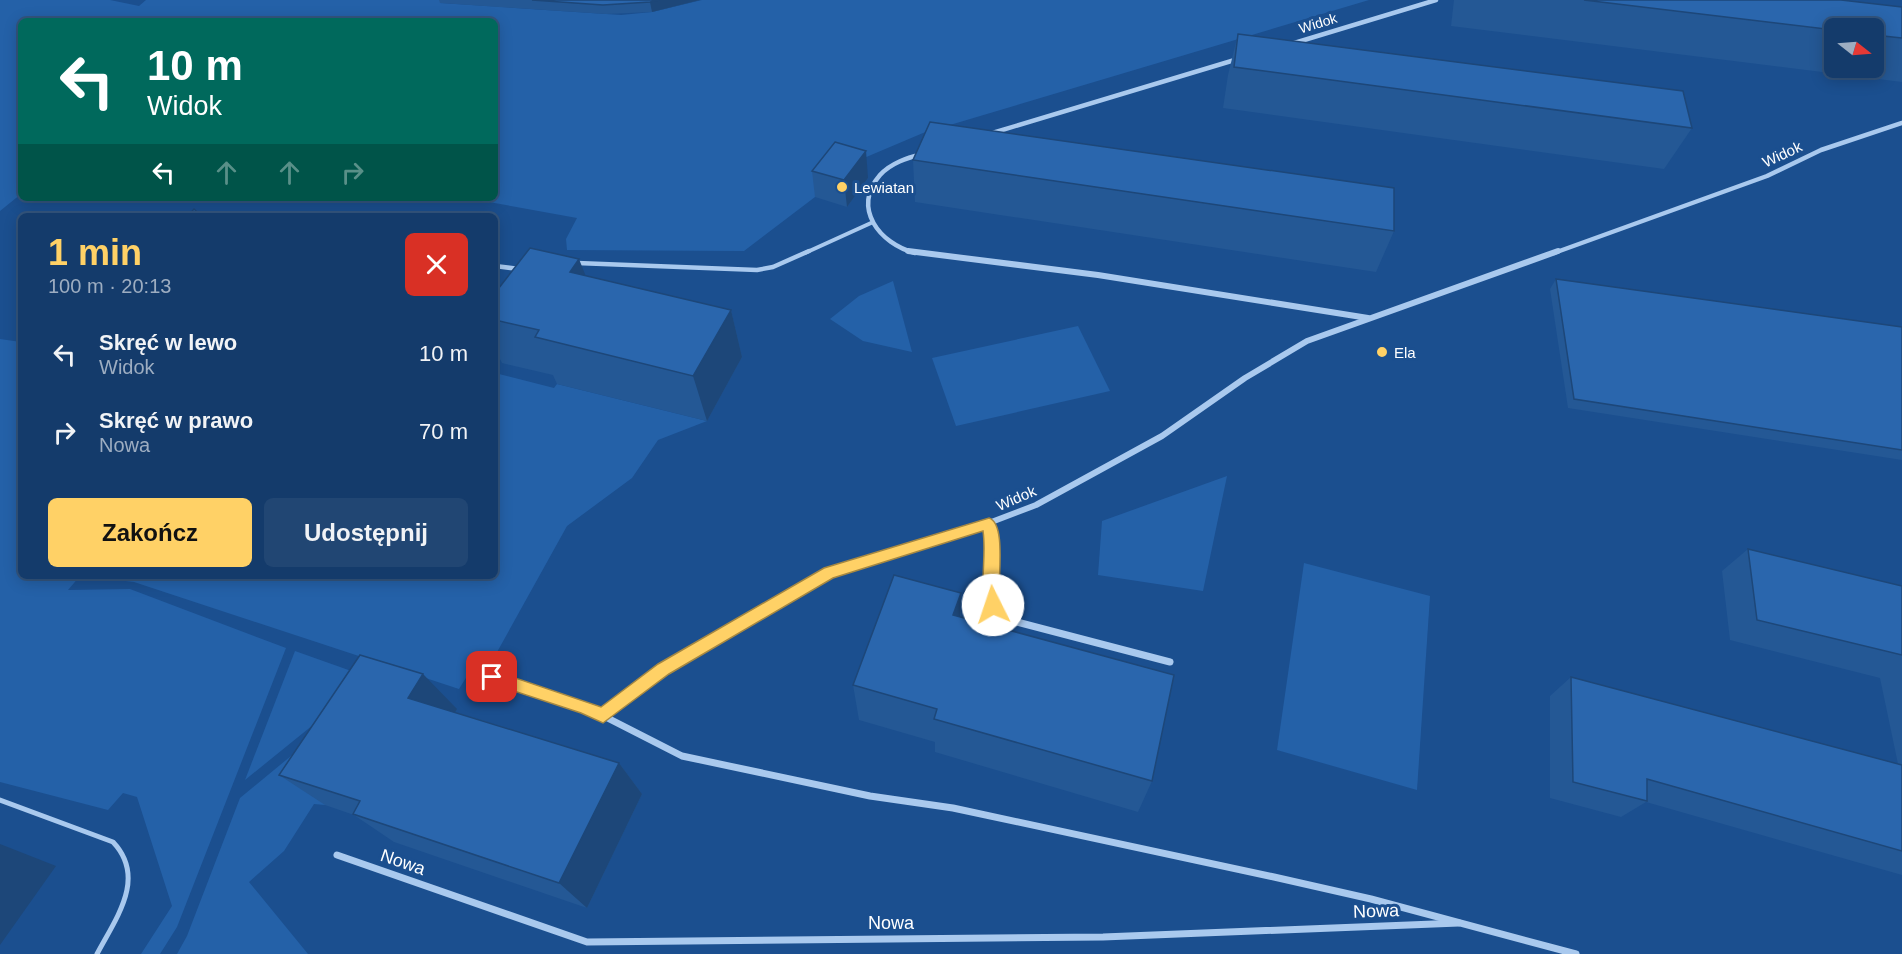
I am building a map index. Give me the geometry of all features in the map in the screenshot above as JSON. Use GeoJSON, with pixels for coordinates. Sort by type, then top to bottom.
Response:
{"type":"FeatureCollection","features":[{"type":"Feature","properties":{"kind":"street","name":"Widok"},"geometry":{"type":"LineString","coordinates":[[1281,46],[1436,0]]}},
{"type":"Feature","properties":{"kind":"street"},"geometry":{"type":"LineString","coordinates":[[979,137],[1248,56]]}},
{"type":"Feature","properties":{"kind":"street","name":"Widok"},"geometry":{"type":"LineString","coordinates":[[603,716],[664,669],[829,573],[989,524],[1036,505],[1162,436],[1245,378],[1307,341],[1767,176],[1821,150],[1902,123]]}},
{"type":"Feature","properties":{"kind":"street"},"geometry":{"type":"LineString","coordinates":[[871,224],[869,196],[877,179],[899,161],[933,150]]}},
{"type":"Feature","properties":{"kind":"street","name":"Widok"},"geometry":{"type":"LineString","coordinates":[[871,224],[884,239],[908,251],[1017,263],[1368,318]]}},
{"type":"Feature","properties":{"kind":"street"},"geometry":{"type":"LineString","coordinates":[[989,524],[994,552],[990,593],[993,605],[1002,616],[1017,622],[1170,662]]}},
{"type":"Feature","properties":{"kind":"street","name":"Nowa"},"geometry":{"type":"LineString","coordinates":[[484,675],[584,706],[682,756],[870,796],[953,808],[1285,879],[1576,954]]}},
{"type":"Feature","properties":{"kind":"street","name":"Nowa"},"geometry":{"type":"LineString","coordinates":[[337,855],[587,942],[1104,937],[1459,923]]}},
{"type":"Feature","properties":{"kind":"lane"},"geometry":{"type":"LineString","coordinates":[[565,263],[757,270],[773,267],[871,224]]}},
{"type":"Feature","properties":{"kind":"lane"},"geometry":{"type":"LineString","coordinates":[[498,266],[524,270]]}},
{"type":"Feature","properties":{"kind":"lane"},"geometry":{"type":"LineString","coordinates":[[0,800],[113,842],[125,854],[129,864],[128,888],[97,954]]}},
{"type":"Feature","properties":{"kind":"shaded area"},"geometry":{"type":"Polygon","coordinates":[[[0,0],[110,0],[139,6],[146,0],[443,0],[441,3],[621,15],[652,12],[702,0],[1369,0],[923,133],[838,169],[815,197],[744,251],[567,250],[566,239],[577,218],[484,201],[498,201],[498,18],[18,18],[18,196],[0,211],[0,0]]]}},
{"type":"Feature","properties":{"kind":"shaded area"},"geometry":{"type":"Polygon","coordinates":[[[893,281],[912,352],[863,341],[830,319],[859,296],[893,281]]]}},
{"type":"Feature","properties":{"kind":"shaded area"},"geometry":{"type":"Polygon","coordinates":[[[1078,326],[1110,391],[956,426],[932,358],[1078,326]]]}},
{"type":"Feature","properties":{"kind":"shaded area"},"geometry":{"type":"Polygon","coordinates":[[[0,339],[18,342],[18,579],[77,579],[68,590],[130,589],[286,648],[177,927],[160,954],[141,954],[172,906],[137,797],[123,793],[108,810],[0,782],[0,339]]]}},
{"type":"Feature","properties":{"kind":"shaded area"},"geometry":{"type":"Polygon","coordinates":[[[498,374],[554,388],[557,384],[707,421],[658,440],[632,478],[567,526],[491,663],[477,660],[459,689],[134,582],[109,579],[498,579],[498,374]]]}},
{"type":"Feature","properties":{"kind":"shaded area"},"geometry":{"type":"Polygon","coordinates":[[[1227,476],[1203,591],[1098,575],[1102,521],[1227,476]]]}},
{"type":"Feature","properties":{"kind":"shaded area"},"geometry":{"type":"Polygon","coordinates":[[[1304,563],[1430,596],[1417,790],[1277,750],[1304,563]]]}},
{"type":"Feature","properties":{"kind":"shaded area"},"geometry":{"type":"Polygon","coordinates":[[[295,651],[371,678],[245,780],[295,651]]]}},
{"type":"Feature","properties":{"kind":"shaded area"},"geometry":{"type":"Polygon","coordinates":[[[382,681],[398,691],[325,805],[314,804],[284,851],[249,882],[308,954],[177,954],[187,936],[240,798],[382,681]]]}},
{"type":"Feature","properties":{"kind":"building"},"geometry":{"type":"Polygon","coordinates":[[[532,0],[659,0],[603,5],[532,0]]]}},
{"type":"Feature","properties":{"kind":"building"},"geometry":{"type":"Polygon","coordinates":[[[1584,0],[1841,0],[1902,7],[1902,38],[1884,36],[1884,18],[1824,18],[1824,29],[1584,0]]]}},
{"type":"Feature","properties":{"kind":"building"},"geometry":{"type":"Polygon","coordinates":[[[1238,34],[1683,91],[1692,128],[1234,67],[1238,34]]]}},
{"type":"Feature","properties":{"kind":"building"},"geometry":{"type":"Polygon","coordinates":[[[930,122],[1394,188],[1394,231],[913,160],[930,122]]]}},
{"type":"Feature","properties":{"kind":"building"},"geometry":{"type":"Polygon","coordinates":[[[835,142],[866,151],[844,180],[812,171],[835,142]]]}},
{"type":"Feature","properties":{"kind":"building"},"geometry":{"type":"Polygon","coordinates":[[[530,248],[579,259],[570,272],[731,310],[693,376],[535,337],[539,330],[498,321],[498,289],[530,248]]]}},
{"type":"Feature","properties":{"kind":"building"},"geometry":{"type":"Polygon","coordinates":[[[1556,279],[1902,327],[1902,450],[1574,399],[1556,279]]]}},
{"type":"Feature","properties":{"kind":"building"},"geometry":{"type":"Polygon","coordinates":[[[1748,549],[1902,586],[1902,655],[1757,620],[1748,549]]]}},
{"type":"Feature","properties":{"kind":"building"},"geometry":{"type":"Polygon","coordinates":[[[894,575],[961,593],[953,615],[1174,675],[1152,781],[934,719],[937,709],[853,685],[894,575]]]}},
{"type":"Feature","properties":{"kind":"building"},"geometry":{"type":"Polygon","coordinates":[[[360,655],[423,674],[408,698],[619,763],[559,883],[353,814],[360,801],[279,775],[360,655]]]}},
{"type":"Feature","properties":{"kind":"building"},"geometry":{"type":"Polygon","coordinates":[[[1571,677],[1902,765],[1902,851],[1647,779],[1647,801],[1573,782],[1571,677]]]}},
{"type":"Feature","properties":{"kind":"place","name":"Lewiatan"},"geometry":{"type":"Point","coordinates":[842,187]}},
{"type":"Feature","properties":{"kind":"place","name":"Ela"},"geometry":{"type":"Point","coordinates":[1382,352]}},
{"type":"Feature","properties":{"kind":"route"},"geometry":{"type":"LineString","coordinates":[[492,677],[584,706],[603,716],[664,669],[788,594],[829,573],[989,524],[994,552],[990,580],[993,605]]}}]}
